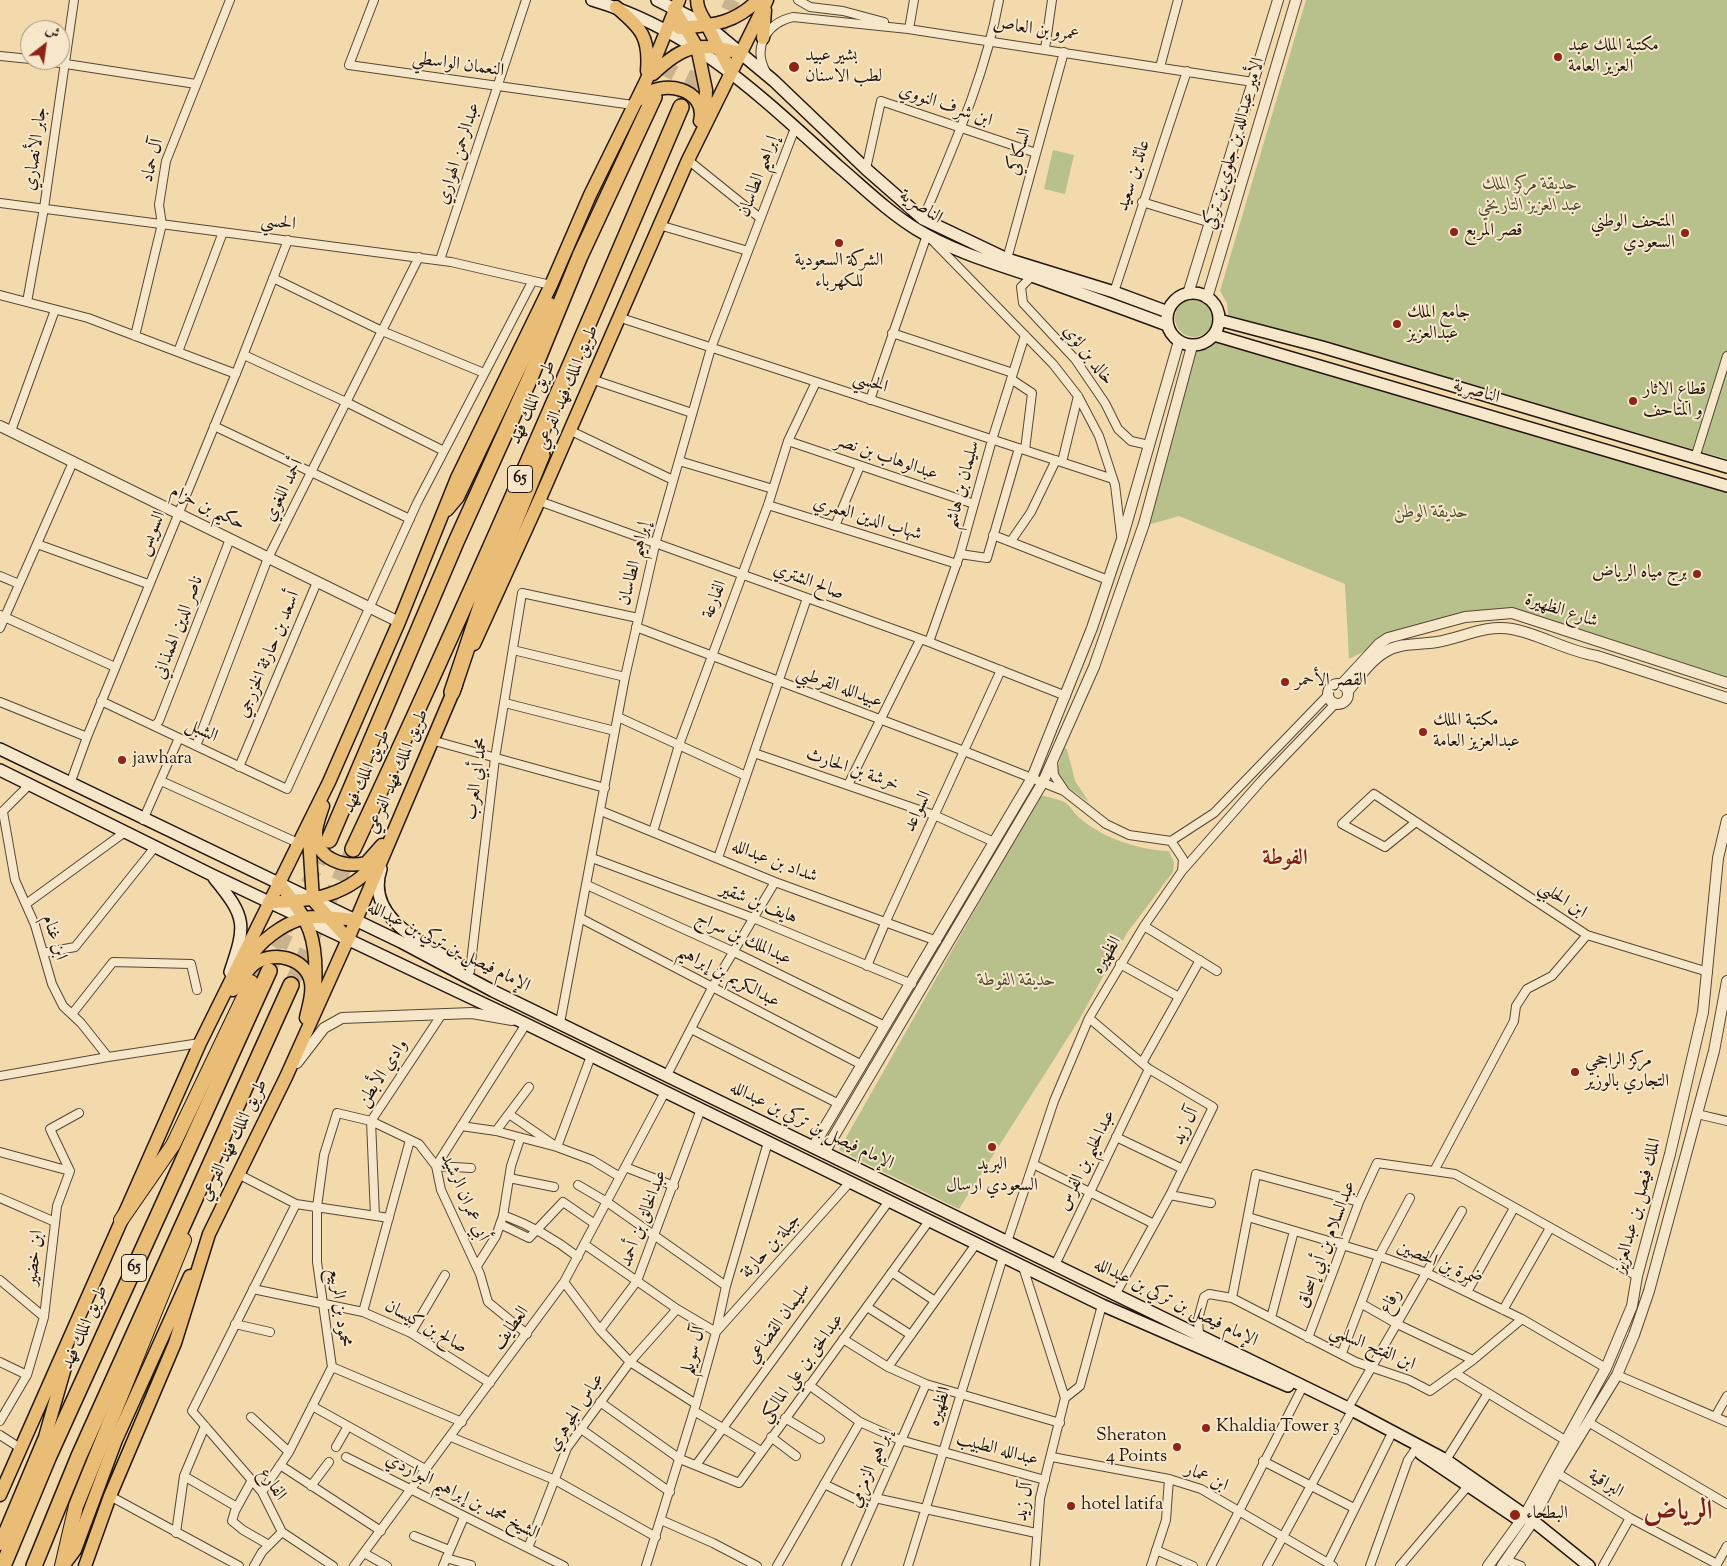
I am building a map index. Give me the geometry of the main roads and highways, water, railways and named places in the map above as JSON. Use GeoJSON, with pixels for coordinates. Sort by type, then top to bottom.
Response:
{"type":"FeatureCollection","features":[{"type":"Feature","properties":{"kind":"highway","name":"طريق الملك فهد"},"geometry":{"type":"LineString","coordinates":[[329,840],[445,568],[530,378],[580,256],[654,97]]}},
{"type":"Feature","properties":{"kind":"highway","name":"طريق الملك فهد"},"geometry":{"type":"LineString","coordinates":[[353,849],[418,710],[570,368],[681,107]]}},
{"type":"Feature","properties":{"kind":"highway"},"geometry":{"type":"LineString","coordinates":[[452,692],[484,597],[571,386],[570,368]]}},
{"type":"Feature","properties":{"kind":"highway","name":"طريق الملك فهد"},"geometry":{"type":"LineString","coordinates":[[3,1566],[48,1458],[269,971]]}},
{"type":"Feature","properties":{"kind":"highway"},"geometry":{"type":"LineString","coordinates":[[121,1220],[173,1145],[251,982]]}},
{"type":"Feature","properties":{"kind":"highway","name":"65"},"geometry":{"type":"LineString","coordinates":[[34,1566],[79,1456],[291,985]]}},
{"type":"Feature","properties":{"kind":"highway"},"geometry":{"type":"LineString","coordinates":[[62,1566],[66,1542],[76,1506],[146,1335],[228,1125]]}},
{"type":"Feature","properties":{"kind":"main road"},"geometry":{"type":"LineString","coordinates":[[592,0],[616,7],[666,30],[697,47]]}},
{"type":"Feature","properties":{"kind":"main road"},"geometry":{"type":"LineString","coordinates":[[657,0],[676,5],[708,26]]}},
{"type":"Feature","properties":{"kind":"main road"},"geometry":{"type":"LineString","coordinates":[[697,0],[702,19],[708,26],[717,47],[731,71]]}},
{"type":"Feature","properties":{"kind":"main road"},"geometry":{"type":"LineString","coordinates":[[666,30],[708,26],[732,19],[764,0],[763,38]]}},
{"type":"Feature","properties":{"kind":"main road","name":"طريق الملك فهد الفرعي"},"geometry":{"type":"LineString","coordinates":[[85,1566],[110,1496],[175,1343],[209,1234],[286,1078],[348,939],[430,740],[540,500],[659,225],[764,0]]}},
{"type":"Feature","properties":{"kind":"main road"},"geometry":{"type":"LineString","coordinates":[[676,5],[684,28],[697,47],[706,90],[707,112],[692,152]]}},
{"type":"Feature","properties":{"kind":"main road"},"geometry":{"type":"LineString","coordinates":[[0,1495],[200,1043],[268,902],[329,782],[399,622],[438,521],[646,80],[676,5]]}},
{"type":"Feature","properties":{"kind":"main road"},"geometry":{"type":"LineString","coordinates":[[616,7],[642,30],[648,60],[646,80]]}},
{"type":"Feature","properties":{"kind":"main road","name":"الناصرية"},"geometry":{"type":"LineString","coordinates":[[708,26],[774,81],[866,169],[923,219],[1008,259],[1114,292],[1168,312]]}},
{"type":"Feature","properties":{"kind":"main road"},"geometry":{"type":"LineString","coordinates":[[646,80],[665,61],[679,52],[697,47],[717,47],[740,53]]}},
{"type":"Feature","properties":{"kind":"main road","name":"الناصرية"},"geometry":{"type":"LineString","coordinates":[[697,47],[731,71],[887,208],[927,235],[951,247],[1167,324]]}},
{"type":"Feature","properties":{"kind":"main road"},"geometry":{"type":"LineString","coordinates":[[627,117],[647,92],[663,86],[676,87],[689,94],[697,103],[701,115],[692,152]]}},
{"type":"Feature","properties":{"kind":"main road"},"geometry":{"type":"LineString","coordinates":[[438,521],[458,497],[553,298],[580,256]]}},
{"type":"Feature","properties":{"kind":"main road"},"geometry":{"type":"LineString","coordinates":[[1188,294],[1207,298],[1215,305],[1219,320],[1214,335],[1202,344],[1192,346],[1174,337],[1167,324],[1168,312],[1175,300],[1188,294]]}},
{"type":"Feature","properties":{"kind":"main road","name":"الناصرية"},"geometry":{"type":"LineString","coordinates":[[1219,320],[1322,347],[1727,467]]}},
{"type":"Feature","properties":{"kind":"main road","name":"الناصرية"},"geometry":{"type":"LineString","coordinates":[[1214,335],[1651,462],[1727,486]]}},
{"type":"Feature","properties":{"kind":"main road"},"geometry":{"type":"LineString","coordinates":[[1651,462],[1660,463],[1665,458],[1663,450],[1656,446]]}},
{"type":"Feature","properties":{"kind":"main road","name":"الإمام فيصل بن تركي بن عبدالله"},"geometry":{"type":"LineString","coordinates":[[0,749],[143,820],[278,882],[401,942],[493,991],[1114,1295],[1199,1334],[1348,1412],[1446,1460],[1589,1566]]}},
{"type":"Feature","properties":{"kind":"main road","name":"الإمام فيصل بن تركي بن عبدالله"},"geometry":{"type":"LineString","coordinates":[[0,770],[212,875],[523,1023],[1102,1305],[1348,1412],[1415,1450],[1468,1486],[1527,1521],[1577,1566]]}},
{"type":"Feature","properties":{"kind":"main road"},"geometry":{"type":"LineString","coordinates":[[329,782],[316,837],[326,856],[336,862],[350,866],[366,864],[374,856],[398,821]]}},
{"type":"Feature","properties":{"kind":"main road"},"geometry":{"type":"LineString","coordinates":[[329,782],[309,838],[314,900],[348,939]]}},
{"type":"Feature","properties":{"kind":"main road"},"geometry":{"type":"LineString","coordinates":[[268,902],[314,900],[359,881],[376,862],[398,821]]}},
{"type":"Feature","properties":{"kind":"main road"},"geometry":{"type":"LineString","coordinates":[[398,821],[379,875],[378,893],[385,908],[394,922],[414,937],[470,971],[493,991]]}},
{"type":"Feature","properties":{"kind":"main road"},"geometry":{"type":"LineString","coordinates":[[212,875],[230,898],[238,912],[241,927],[241,939],[218,1007]]}},
{"type":"Feature","properties":{"kind":"main road"},"geometry":{"type":"LineString","coordinates":[[278,882],[304,918],[312,934],[317,960],[315,993],[300,1044]]}},
{"type":"Feature","properties":{"kind":"main road"},"geometry":{"type":"LineString","coordinates":[[218,1007],[255,948],[268,937],[304,918],[355,920]]}},
{"type":"Feature","properties":{"kind":"main road"},"geometry":{"type":"LineString","coordinates":[[218,1007],[253,965],[264,958],[277,956],[293,961],[305,970],[311,984],[311,994],[300,1044]]}},
{"type":"Feature","properties":{"kind":"main road"},"geometry":{"type":"LineString","coordinates":[[62,1566],[74,1550],[116,1440],[209,1234]]}},
{"type":"Feature","properties":{"kind":"main road"},"geometry":{"type":"LineString","coordinates":[[0,1544],[45,1437],[81,1311]]}},
{"type":"Feature","properties":{"kind":"tunnel"},"geometry":{"type":"LineString","coordinates":[[718,31],[733,0]]}},
{"type":"Feature","properties":{"kind":"tunnel"},"geometry":{"type":"LineString","coordinates":[[654,97],[678,51]]}},
{"type":"Feature","properties":{"kind":"tunnel"},"geometry":{"type":"LineString","coordinates":[[681,107],[705,56]]}},
{"type":"Feature","properties":{"kind":"tunnel"},"geometry":{"type":"LineString","coordinates":[[308,884],[328,841]]}},
{"type":"Feature","properties":{"kind":"tunnel"},"geometry":{"type":"LineString","coordinates":[[291,985],[351,853]]}},
{"type":"Feature","properties":{"kind":"tunnel"},"geometry":{"type":"LineString","coordinates":[[270,968],[295,914]]}},
{"type":"Feature","properties":{"kind":"tunnel"},"geometry":{"type":"LineString","coordinates":[[251,982],[291,921]]}},
{"type":"Feature","properties":{"kind":"place","name":"مكتبة الملك عبد العزيز العامة"},"geometry":{"type":"Point","coordinates":[1558,57]}},
{"type":"Feature","properties":{"kind":"place","name":"بشير عبيد لطب الاسنان"},"geometry":{"type":"Point","coordinates":[794,67]}},
{"type":"Feature","properties":{"kind":"place","name":"قصر المربع"},"geometry":{"type":"Point","coordinates":[1454,232]}},
{"type":"Feature","properties":{"kind":"place","name":"المتحف الوطني السعودي"},"geometry":{"type":"Point","coordinates":[1685,233]}},
{"type":"Feature","properties":{"kind":"place","name":"الشركة السعودية للكهرباء"},"geometry":{"type":"Point","coordinates":[839,243]}},
{"type":"Feature","properties":{"kind":"place","name":"جامع الملك عبدالعزيز"},"geometry":{"type":"Point","coordinates":[1397,324]}},
{"type":"Feature","properties":{"kind":"place","name":"قطاع الاثار و المتاحف"},"geometry":{"type":"Point","coordinates":[1633,401]}},
{"type":"Feature","properties":{"kind":"place","name":"برج مياه الرياض"},"geometry":{"type":"Point","coordinates":[1697,574]}},
{"type":"Feature","properties":{"kind":"place","name":"القصر الأحمر"},"geometry":{"type":"Point","coordinates":[1285,682]}},
{"type":"Feature","properties":{"kind":"place","name":"مكتبة الملك عبدالعزيز العامة"},"geometry":{"type":"Point","coordinates":[1423,732]}},
{"type":"Feature","properties":{"kind":"place","name":"jawhara"},"geometry":{"type":"Point","coordinates":[122,760]}},
{"type":"Feature","properties":{"kind":"place","name":"مركز الراجحي التجاري بالوزير"},"geometry":{"type":"Point","coordinates":[1575,1072]}},
{"type":"Feature","properties":{"kind":"place","name":"البريد السعودي ارسال"},"geometry":{"type":"Point","coordinates":[992,1147]}},
{"type":"Feature","properties":{"kind":"place","name":"Khaldia Tower 3"},"geometry":{"type":"Point","coordinates":[1206,1428]}},
{"type":"Feature","properties":{"kind":"place","name":"Sheraton 4 Points"},"geometry":{"type":"Point","coordinates":[1177,1447]}},
{"type":"Feature","properties":{"kind":"place","name":"hotel latifa"},"geometry":{"type":"Point","coordinates":[1071,1506]}},
{"type":"Feature","properties":{"kind":"place","name":"البطحاء"},"geometry":{"type":"Point","coordinates":[1515,1515]}},
{"type":"Feature","properties":{"kind":"district","name":"الفوطة"},"geometry":{"type":"Point","coordinates":[1285,860]}},
{"type":"Feature","properties":{"kind":"district","name":"الرياض"},"geometry":{"type":"Point","coordinates":[1678,1514]}},
{"type":"Feature","properties":{"kind":"park label","name":"حديقة مركز الملك عبد العزيز التاريخي"},"geometry":{"type":"Point","coordinates":[1530,196]}},
{"type":"Feature","properties":{"kind":"park label","name":"حديقة الوطن"},"geometry":{"type":"Point","coordinates":[1431,514]}},
{"type":"Feature","properties":{"kind":"park label","name":"حديقة الفوطة"},"geometry":{"type":"Point","coordinates":[1017,982]}}]}
